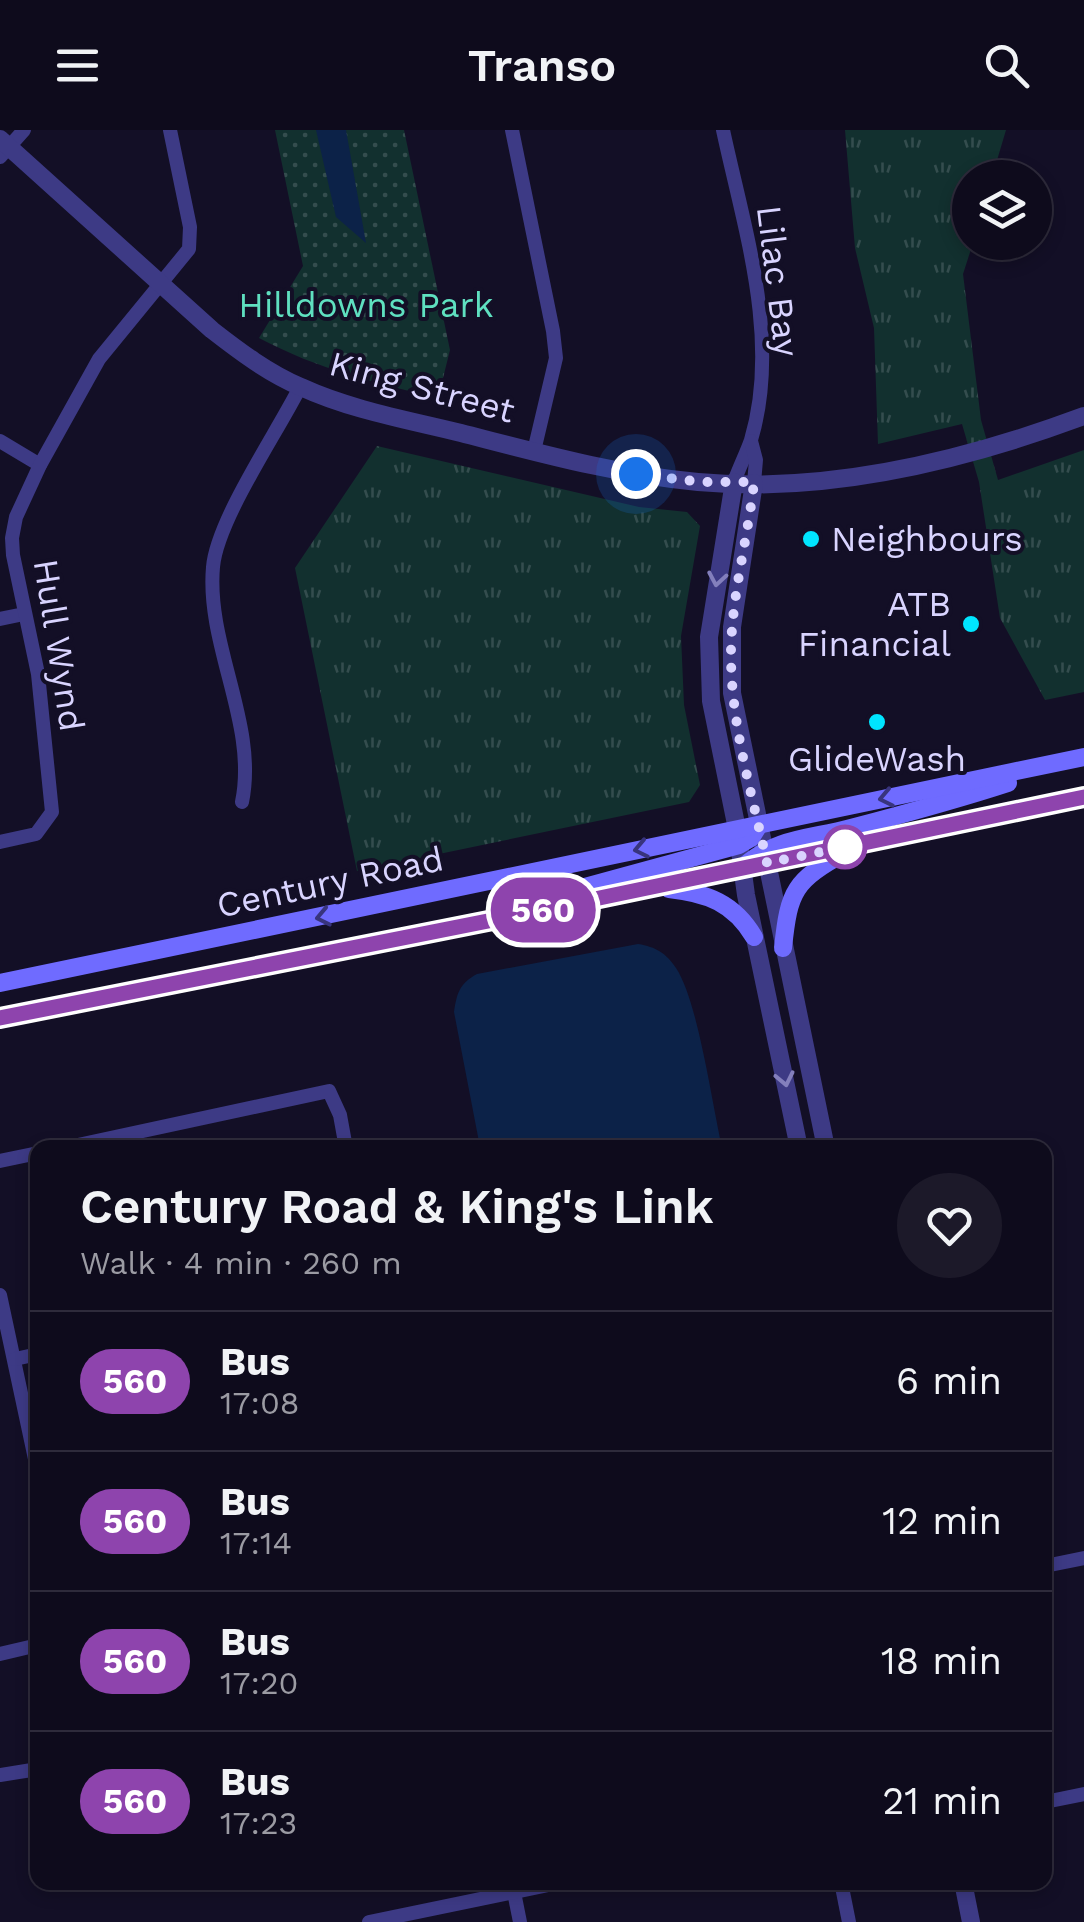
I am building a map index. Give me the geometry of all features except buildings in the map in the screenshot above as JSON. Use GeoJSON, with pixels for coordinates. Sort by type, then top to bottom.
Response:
{"type":"FeatureCollection","features":[{"type":"Feature","properties":{"kind":"main road"},"geometry":{"type":"LineString","coordinates":[[550,908],[574,890],[738,837],[751,838],[758,825],[1084,757]]}},
{"type":"Feature","properties":{"kind":"main road"},"geometry":{"type":"LineString","coordinates":[[741,868],[766,856],[1084,757]]}},
{"type":"Feature","properties":{"kind":"main road"},"geometry":{"type":"LineString","coordinates":[[766,856],[860,844],[1084,797]]}},
{"type":"Feature","properties":{"kind":"main road","name":"Century Road"},"geometry":{"type":"LineString","coordinates":[[0,983],[738,837]]}},
{"type":"Feature","properties":{"kind":"main road"},"geometry":{"type":"LineString","coordinates":[[783,948],[790,898],[812,871],[860,844]]}},
{"type":"Feature","properties":{"kind":"main road","name":"Century Road"},"geometry":{"type":"LineString","coordinates":[[0,1018],[741,868]]}},
{"type":"Feature","properties":{"kind":"main road"},"geometry":{"type":"LineString","coordinates":[[654,887],[712,897],[742,918],[754,937]]}},
{"type":"Feature","properties":{"kind":"street"},"geometry":{"type":"LineString","coordinates":[[3,148],[24,130]]}},
{"type":"Feature","properties":{"kind":"street","name":"Hull Wynd"},"geometry":{"type":"LineString","coordinates":[[0,842],[36,834],[52,812],[38,674],[12,538],[16,517],[40,464],[99,358],[184,259],[191,238],[170,130]]}},
{"type":"Feature","properties":{"kind":"street"},"geometry":{"type":"LineString","coordinates":[[512,130],[556,358],[534,451]]}},
{"type":"Feature","properties":{"kind":"street","name":"Lilac Bay"},"geometry":{"type":"LineString","coordinates":[[723,130],[757,298],[760,360],[751,441],[734,482]]}},
{"type":"Feature","properties":{"kind":"street","name":"King Street"},"geometry":{"type":"LineString","coordinates":[[3,148],[246,356],[300,387],[351,405],[534,451],[636,474],[701,482],[831,478],[984,450],[1084,416]]}},
{"type":"Feature","properties":{"kind":"street"},"geometry":{"type":"LineString","coordinates":[[242,802],[247,764],[217,616],[213,567],[222,532],[300,387]]}},
{"type":"Feature","properties":{"kind":"street"},"geometry":{"type":"LineString","coordinates":[[0,441],[40,464]]}},
{"type":"Feature","properties":{"kind":"street","name":"Lilac Bay"},"geometry":{"type":"LineString","coordinates":[[751,441],[756,460],[754,482]]}},
{"type":"Feature","properties":{"kind":"street"},"geometry":{"type":"LineString","coordinates":[[734,482],[713,603],[709,670],[714,726],[797,1140]]}},
{"type":"Feature","properties":{"kind":"street"},"geometry":{"type":"LineString","coordinates":[[754,482],[732,626],[731,670],[737,724],[824,1140]]}},
{"type":"Feature","properties":{"kind":"street"},"geometry":{"type":"LineString","coordinates":[[0,619],[24,614]]}},
{"type":"Feature","properties":{"kind":"street"},"geometry":{"type":"LineString","coordinates":[[101,1140],[329,1091],[340,1115],[345,1140]]}},
{"type":"Feature","properties":{"kind":"street"},"geometry":{"type":"LineString","coordinates":[[0,1161],[30,1155]]}},
{"type":"Feature","properties":{"kind":"street"},"geometry":{"type":"LineString","coordinates":[[0,1295],[30,1431]]}},
{"type":"Feature","properties":{"kind":"street"},"geometry":{"type":"LineString","coordinates":[[16,1359],[30,1356]]}},
{"type":"Feature","properties":{"kind":"street"},"geometry":{"type":"LineString","coordinates":[[1052,1565],[1084,1558]]}},
{"type":"Feature","properties":{"kind":"street"},"geometry":{"type":"LineString","coordinates":[[0,1654],[30,1648]]}},
{"type":"Feature","properties":{"kind":"street"},"geometry":{"type":"LineString","coordinates":[[0,1776],[30,1770]]}},
{"type":"Feature","properties":{"kind":"street"},"geometry":{"type":"LineString","coordinates":[[1052,1801],[1084,1794]]}},
{"type":"Feature","properties":{"kind":"street"},"geometry":{"type":"LineString","coordinates":[[369,1922],[505,1890]]}},
{"type":"Feature","properties":{"kind":"street"},"geometry":{"type":"LineString","coordinates":[[513,1890],[520,1922]]}},
{"type":"Feature","properties":{"kind":"street"},"geometry":{"type":"LineString","coordinates":[[843,1890],[849,1922]]}},
{"type":"Feature","properties":{"kind":"street"},"geometry":{"type":"LineString","coordinates":[[965,1890],[971,1922]]}},
{"type":"Feature","properties":{"kind":"green space","name":"Hilldowns Park"},"geometry":{"type":"Polygon","coordinates":[[[275,130],[404,130],[450,350],[438,398],[325,367],[259,338],[303,266],[275,130]]]}},
{"type":"Feature","properties":{"kind":"green space"},"geometry":{"type":"Polygon","coordinates":[[[845,130],[1006,130],[997,160],[952,160],[952,260],[968,260],[963,274],[981,420],[998,480],[1084,450],[1084,692],[1045,700],[1000,618],[979,482],[962,424],[878,444],[874,328],[855,248],[845,130]]]}},
{"type":"Feature","properties":{"kind":"green space"},"geometry":{"type":"Polygon","coordinates":[[[377,446],[639,507],[687,512],[700,526],[681,636],[684,705],[700,785],[689,802],[357,871],[295,568],[377,446]]]}},
{"type":"Feature","properties":{"kind":"water"},"geometry":{"type":"Polygon","coordinates":[[[316,130],[346,130],[366,243],[336,217],[316,130]]]}},
{"type":"Feature","properties":{"kind":"water"},"geometry":{"type":"Polygon","coordinates":[[[638,944],[664,955],[676,968],[691,1004],[721,1140],[479,1140],[454,1012],[463,985],[477,974],[638,944]]]}},
{"type":"Feature","properties":{"kind":"bus line","name":"560"},"geometry":{"type":"LineString","coordinates":[[0,1018],[1084,797]]}},
{"type":"Feature","properties":{"kind":"place","name":"Neighbours"},"geometry":{"type":"Point","coordinates":[811,539]}},
{"type":"Feature","properties":{"kind":"place","name":"ATB Financial"},"geometry":{"type":"Point","coordinates":[971,624]}},
{"type":"Feature","properties":{"kind":"place","name":"GlideWash"},"geometry":{"type":"Point","coordinates":[877,722]}},
{"type":"Feature","properties":{"kind":"route"},"geometry":{"type":"LineString","coordinates":[[636,474],[701,482],[754,482],[732,626],[731,670],[737,724],[767,863],[860,844],[845,847]]}}]}
